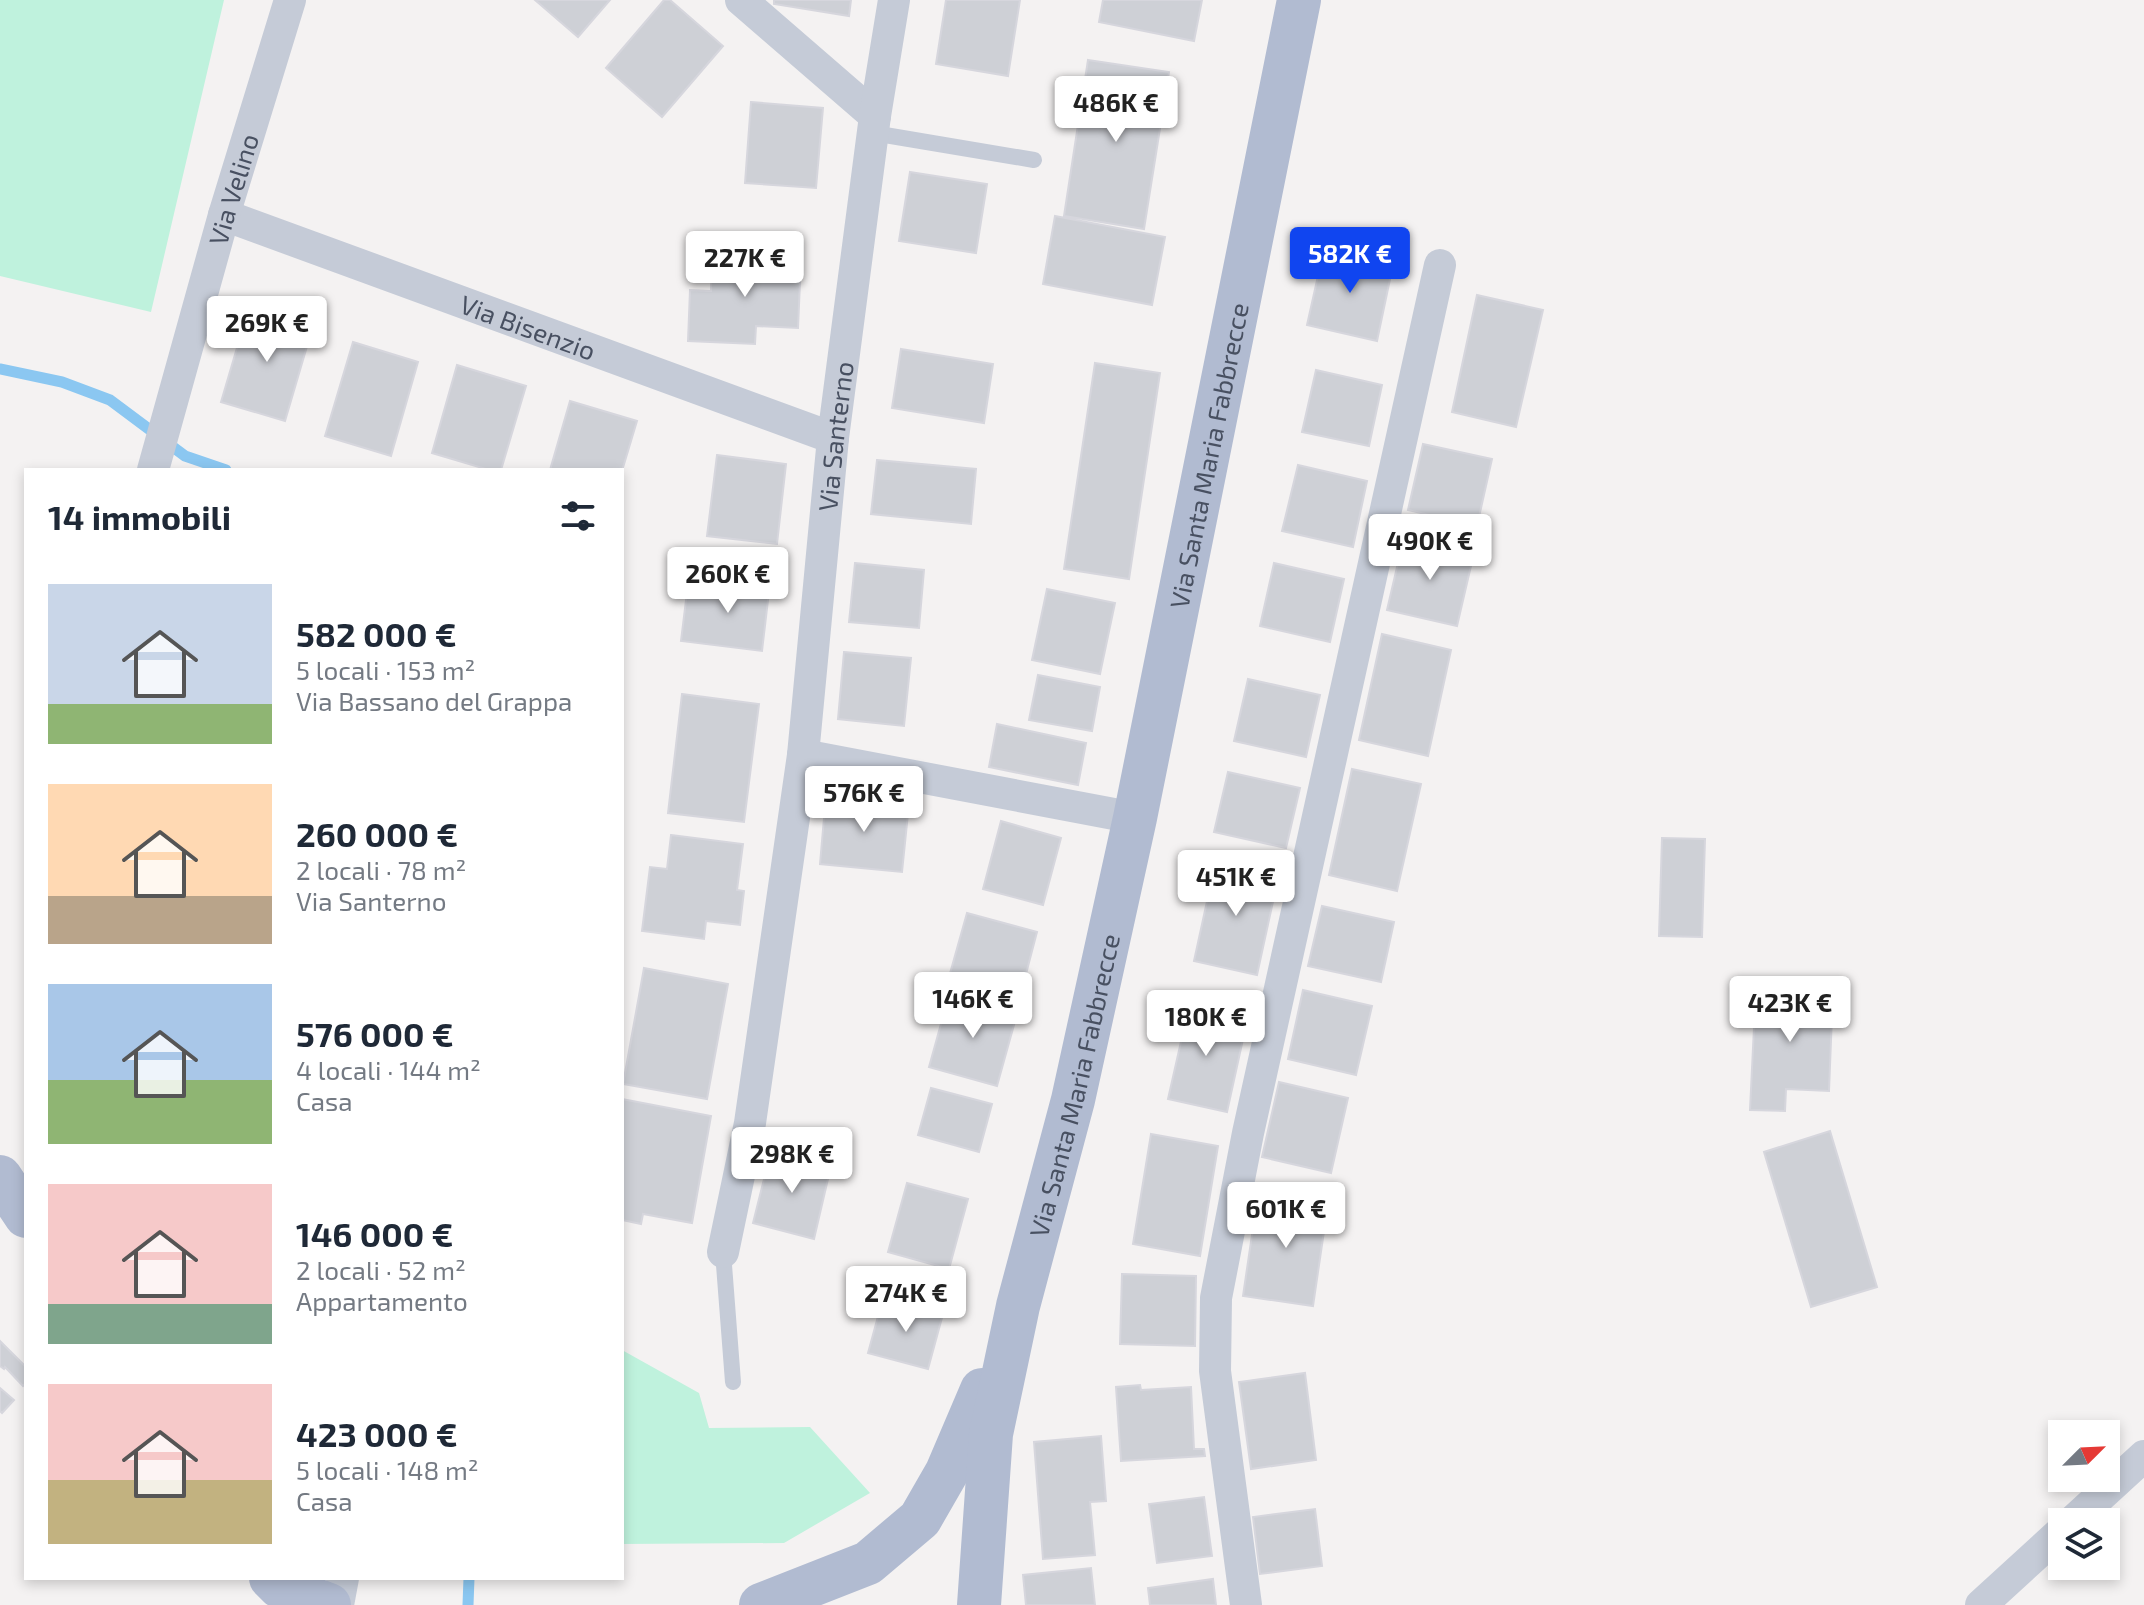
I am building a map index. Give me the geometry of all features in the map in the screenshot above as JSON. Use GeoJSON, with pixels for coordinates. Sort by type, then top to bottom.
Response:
{"type":"FeatureCollection","features":[{"type":"Feature","properties":{"kind":"main road","name":"Via Santa Maria Fabbrecce"},"geometry":{"type":"LineString","coordinates":[[979,1605],[991,1434],[1018,1306],[1073,1100],[1135,818],[1299,0]]}},
{"type":"Feature","properties":{"kind":"main road"},"geometry":{"type":"LineString","coordinates":[[0,1177],[24,1213]]}},
{"type":"Feature","properties":{"kind":"main road","name":"Via Santa Maria Fabbrecce"},"geometry":{"type":"LineString","coordinates":[[761,1605],[868,1563],[920,1519],[947,1472],[1018,1306]]}},
{"type":"Feature","properties":{"kind":"main road"},"geometry":{"type":"LineString","coordinates":[[242,1580],[257,1605]]}},
{"type":"Feature","properties":{"kind":"main road"},"geometry":{"type":"LineString","coordinates":[[273,1580],[279,1586],[329,1605]]}},
{"type":"Feature","properties":{"kind":"main road"},"geometry":{"type":"LineString","coordinates":[[810,1605],[843,1605]]}},
{"type":"Feature","properties":{"kind":"street","name":"Via Velino"},"geometry":{"type":"LineString","coordinates":[[154,468],[224,215],[290,0]]}},
{"type":"Feature","properties":{"kind":"street"},"geometry":{"type":"LineString","coordinates":[[741,0],[874,124]]}},
{"type":"Feature","properties":{"kind":"street","name":"Via Santerno"},"geometry":{"type":"LineString","coordinates":[[723,1252],[750,1123],[803,755],[833,438],[874,124],[894,0]]}},
{"type":"Feature","properties":{"kind":"street","name":"Via Bisenzio"},"geometry":{"type":"LineString","coordinates":[[224,215],[833,438]]}},
{"type":"Feature","properties":{"kind":"street"},"geometry":{"type":"LineString","coordinates":[[1246,1605],[1215,1371],[1216,1298],[1248,1133],[1440,265]]}},
{"type":"Feature","properties":{"kind":"street"},"geometry":{"type":"LineString","coordinates":[[803,755],[1135,818]]}},
{"type":"Feature","properties":{"kind":"street"},"geometry":{"type":"LineString","coordinates":[[2087,1508],[2144,1456]]}},
{"type":"Feature","properties":{"kind":"street"},"geometry":{"type":"LineString","coordinates":[[1981,1605],[2048,1544]]}},
{"type":"Feature","properties":{"kind":"street"},"geometry":{"type":"LineString","coordinates":[[338,1605],[343,1580]]}},
{"type":"Feature","properties":{"kind":"lane"},"geometry":{"type":"LineString","coordinates":[[874,124],[1034,160]]}},
{"type":"Feature","properties":{"kind":"lane"},"geometry":{"type":"LineString","coordinates":[[723,1252],[733,1382]]}},
{"type":"Feature","properties":{"kind":"green space"},"geometry":{"type":"Polygon","coordinates":[[[0,0],[224,0],[151,312],[0,276],[0,0]]]}},
{"type":"Feature","properties":{"kind":"green space"},"geometry":{"type":"Polygon","coordinates":[[[624,1351],[699,1393],[709,1428],[810,1427],[870,1493],[784,1543],[624,1544],[624,1351]]]}},
{"type":"Feature","properties":{"kind":"building"},"geometry":{"type":"Polygon","coordinates":[[[535,0],[610,0],[578,37],[535,0]]]}},
{"type":"Feature","properties":{"kind":"building"},"geometry":{"type":"Polygon","coordinates":[[[664,0],[670,0],[723,46],[662,117],[606,68],[664,0]]]}},
{"type":"Feature","properties":{"kind":"building"},"geometry":{"type":"Polygon","coordinates":[[[774,0],[851,0],[849,16],[774,4],[774,0]]]}},
{"type":"Feature","properties":{"kind":"building"},"geometry":{"type":"Polygon","coordinates":[[[946,0],[1020,0],[1008,76],[936,64],[946,0]]]}},
{"type":"Feature","properties":{"kind":"building"},"geometry":{"type":"Polygon","coordinates":[[[1103,0],[1202,0],[1194,41],[1099,22],[1103,0]]]}},
{"type":"Feature","properties":{"kind":"building"},"geometry":{"type":"Polygon","coordinates":[[[1088,60],[1169,72],[1144,229],[1064,216],[1088,60]]]}},
{"type":"Feature","properties":{"kind":"building"},"geometry":{"type":"Polygon","coordinates":[[[751,102],[823,108],[816,188],[745,183],[751,102]]]}},
{"type":"Feature","properties":{"kind":"building"},"geometry":{"type":"Polygon","coordinates":[[[910,172],[987,184],[976,253],[899,241],[910,172]]]}},
{"type":"Feature","properties":{"kind":"building"},"geometry":{"type":"Polygon","coordinates":[[[1055,216],[1165,237],[1152,305],[1043,284],[1055,216]]]}},
{"type":"Feature","properties":{"kind":"building"},"geometry":{"type":"Polygon","coordinates":[[[1324,249],[1393,265],[1377,341],[1307,325],[1324,249]]]}},
{"type":"Feature","properties":{"kind":"building"},"geometry":{"type":"Polygon","coordinates":[[[712,255],[801,259],[798,328],[756,326],[755,344],[688,341],[690,290],[711,291],[712,255]]]}},
{"type":"Feature","properties":{"kind":"building"},"geometry":{"type":"Polygon","coordinates":[[[1477,295],[1543,310],[1516,427],[1452,412],[1477,295]]]}},
{"type":"Feature","properties":{"kind":"building"},"geometry":{"type":"Polygon","coordinates":[[[249,307],[313,326],[285,421],[221,402],[249,307]]]}},
{"type":"Feature","properties":{"kind":"building"},"geometry":{"type":"Polygon","coordinates":[[[353,342],[418,362],[391,456],[325,436],[353,342]]]}},
{"type":"Feature","properties":{"kind":"building"},"geometry":{"type":"Polygon","coordinates":[[[901,349],[993,364],[984,423],[892,408],[901,349]]]}},
{"type":"Feature","properties":{"kind":"building"},"geometry":{"type":"Polygon","coordinates":[[[1095,363],[1160,373],[1129,579],[1064,569],[1095,363]]]}},
{"type":"Feature","properties":{"kind":"building"},"geometry":{"type":"Polygon","coordinates":[[[457,365],[526,386],[502,468],[482,468],[432,453],[457,365]]]}},
{"type":"Feature","properties":{"kind":"building"},"geometry":{"type":"Polygon","coordinates":[[[1316,370],[1382,385],[1369,446],[1302,432],[1316,370]]]}},
{"type":"Feature","properties":{"kind":"building"},"geometry":{"type":"Polygon","coordinates":[[[570,401],[637,421],[623,468],[551,468],[570,401]]]}},
{"type":"Feature","properties":{"kind":"building"},"geometry":{"type":"Polygon","coordinates":[[[1423,444],[1492,459],[1477,526],[1408,510],[1423,444]]]}},
{"type":"Feature","properties":{"kind":"building"},"geometry":{"type":"Polygon","coordinates":[[[717,455],[786,464],[777,544],[707,536],[717,455]]]}},
{"type":"Feature","properties":{"kind":"building"},"geometry":{"type":"Polygon","coordinates":[[[877,460],[976,469],[971,524],[871,514],[877,460]]]}},
{"type":"Feature","properties":{"kind":"building"},"geometry":{"type":"Polygon","coordinates":[[[1298,465],[1367,481],[1353,547],[1282,531],[1298,465]]]}},
{"type":"Feature","properties":{"kind":"building"},"geometry":{"type":"Polygon","coordinates":[[[1404,537],[1474,553],[1457,626],[1387,610],[1404,537]]]}},
{"type":"Feature","properties":{"kind":"building"},"geometry":{"type":"Polygon","coordinates":[[[855,563],[924,570],[919,628],[849,622],[855,563]]]}},
{"type":"Feature","properties":{"kind":"building"},"geometry":{"type":"Polygon","coordinates":[[[1274,563],[1344,579],[1330,642],[1260,626],[1274,563]]]}},
{"type":"Feature","properties":{"kind":"building"},"geometry":{"type":"Polygon","coordinates":[[[714,576],[770,583],[762,651],[681,641],[687,592],[711,595],[714,576]]]}},
{"type":"Feature","properties":{"kind":"building"},"geometry":{"type":"Polygon","coordinates":[[[1047,589],[1115,603],[1100,674],[1032,660],[1047,589]]]}},
{"type":"Feature","properties":{"kind":"building"},"geometry":{"type":"Polygon","coordinates":[[[1382,634],[1451,650],[1428,756],[1359,740],[1382,634]]]}},
{"type":"Feature","properties":{"kind":"building"},"geometry":{"type":"Polygon","coordinates":[[[844,652],[911,658],[904,726],[838,719],[844,652]]]}},
{"type":"Feature","properties":{"kind":"building"},"geometry":{"type":"Polygon","coordinates":[[[1038,675],[1100,687],[1092,731],[1029,720],[1038,675]]]}},
{"type":"Feature","properties":{"kind":"building"},"geometry":{"type":"Polygon","coordinates":[[[1248,679],[1320,695],[1306,757],[1234,741],[1248,679]]]}},
{"type":"Feature","properties":{"kind":"building"},"geometry":{"type":"Polygon","coordinates":[[[682,694],[759,704],[744,822],[668,813],[682,694]]]}},
{"type":"Feature","properties":{"kind":"building"},"geometry":{"type":"Polygon","coordinates":[[[997,724],[1086,743],[1078,785],[989,767],[997,724]]]}},
{"type":"Feature","properties":{"kind":"building"},"geometry":{"type":"Polygon","coordinates":[[[1352,769],[1421,784],[1397,891],[1329,875],[1352,769]]]}},
{"type":"Feature","properties":{"kind":"building"},"geometry":{"type":"Polygon","coordinates":[[[1228,772],[1300,788],[1286,848],[1214,832],[1228,772]]]}},
{"type":"Feature","properties":{"kind":"building"},"geometry":{"type":"Polygon","coordinates":[[[826,795],[909,804],[902,872],[820,864],[826,795]]]}},
{"type":"Feature","properties":{"kind":"building"},"geometry":{"type":"Polygon","coordinates":[[[1001,821],[1061,838],[1043,905],[983,889],[1001,821]]]}},
{"type":"Feature","properties":{"kind":"building"},"geometry":{"type":"Polygon","coordinates":[[[671,835],[743,844],[737,890],[744,891],[740,925],[706,921],[704,939],[642,931],[650,867],[667,869],[671,835]]]}},
{"type":"Feature","properties":{"kind":"building"},"geometry":{"type":"Polygon","coordinates":[[[1662,838],[1705,839],[1702,937],[1659,936],[1662,838]]]}},
{"type":"Feature","properties":{"kind":"building"},"geometry":{"type":"Polygon","coordinates":[[[1216,860],[1279,874],[1257,975],[1194,961],[1216,860]]]}},
{"type":"Feature","properties":{"kind":"building"},"geometry":{"type":"Polygon","coordinates":[[[1322,906],[1394,922],[1381,982],[1308,966],[1322,906]]]}},
{"type":"Feature","properties":{"kind":"building"},"geometry":{"type":"Polygon","coordinates":[[[967,913],[1037,932],[1020,997],[949,977],[967,913]]]}},
{"type":"Feature","properties":{"kind":"building"},"geometry":{"type":"Polygon","coordinates":[[[644,968],[728,984],[707,1099],[624,1084],[644,968]]]}},
{"type":"Feature","properties":{"kind":"building"},"geometry":{"type":"Polygon","coordinates":[[[1756,986],[1833,990],[1829,1091],[1786,1089],[1785,1111],[1750,1110],[1756,986]]]}},
{"type":"Feature","properties":{"kind":"building"},"geometry":{"type":"Polygon","coordinates":[[[1303,990],[1372,1006],[1356,1075],[1288,1059],[1303,990]]]}},
{"type":"Feature","properties":{"kind":"building"},"geometry":{"type":"Polygon","coordinates":[[[1192,993],[1218,999],[1213,1023],[1245,1030],[1227,1112],[1168,1099],[1192,993]]]}},
{"type":"Feature","properties":{"kind":"building"},"geometry":{"type":"Polygon","coordinates":[[[949,995],[1017,1014],[997,1086],[929,1067],[949,995]]]}},
{"type":"Feature","properties":{"kind":"building"},"geometry":{"type":"Polygon","coordinates":[[[1279,1082],[1348,1098],[1331,1173],[1262,1157],[1279,1082]]]}},
{"type":"Feature","properties":{"kind":"building"},"geometry":{"type":"Polygon","coordinates":[[[931,1088],[992,1104],[979,1152],[918,1135],[931,1088]]]}},
{"type":"Feature","properties":{"kind":"building"},"geometry":{"type":"Polygon","coordinates":[[[624,1099],[711,1116],[692,1223],[643,1214],[641,1224],[624,1220],[624,1099]]]}},
{"type":"Feature","properties":{"kind":"building"},"geometry":{"type":"Polygon","coordinates":[[[1830,1131],[1877,1287],[1811,1307],[1764,1152],[1830,1131]]]}},
{"type":"Feature","properties":{"kind":"building"},"geometry":{"type":"Polygon","coordinates":[[[1151,1134],[1218,1146],[1200,1256],[1133,1244],[1151,1134]]]}},
{"type":"Feature","properties":{"kind":"building"},"geometry":{"type":"Polygon","coordinates":[[[771,1151],[831,1166],[814,1239],[753,1223],[771,1151]]]}},
{"type":"Feature","properties":{"kind":"building"},"geometry":{"type":"Polygon","coordinates":[[[907,1183],[968,1199],[949,1269],[888,1252],[907,1183]]]}},
{"type":"Feature","properties":{"kind":"building"},"geometry":{"type":"Polygon","coordinates":[[[1258,1194],[1328,1204],[1313,1306],[1243,1296],[1258,1194]]]}},
{"type":"Feature","properties":{"kind":"building"},"geometry":{"type":"Polygon","coordinates":[[[1122,1274],[1196,1276],[1195,1346],[1120,1344],[1122,1274]]]}},
{"type":"Feature","properties":{"kind":"building"},"geometry":{"type":"Polygon","coordinates":[[[883,1298],[943,1314],[928,1369],[868,1353],[883,1298]]]}},
{"type":"Feature","properties":{"kind":"building"},"geometry":{"type":"Polygon","coordinates":[[[0,1341],[24,1365],[24,1385],[5,1367],[0,1366],[0,1341]]]}},
{"type":"Feature","properties":{"kind":"building"},"geometry":{"type":"Polygon","coordinates":[[[1305,1373],[1316,1460],[1251,1469],[1239,1382],[1305,1373]]]}},
{"type":"Feature","properties":{"kind":"building"},"geometry":{"type":"Polygon","coordinates":[[[1140,1385],[1141,1390],[1191,1387],[1194,1449],[1204,1449],[1205,1456],[1121,1461],[1116,1387],[1140,1385]]]}},
{"type":"Feature","properties":{"kind":"building"},"geometry":{"type":"Polygon","coordinates":[[[0,1388],[14,1400],[2,1413],[0,1411],[0,1388]]]}},
{"type":"Feature","properties":{"kind":"building"},"geometry":{"type":"Polygon","coordinates":[[[1101,1436],[1106,1501],[1090,1502],[1095,1555],[1043,1559],[1034,1442],[1101,1436]]]}},
{"type":"Feature","properties":{"kind":"building"},"geometry":{"type":"Polygon","coordinates":[[[1204,1497],[1212,1556],[1157,1563],[1149,1504],[1204,1497]]]}},
{"type":"Feature","properties":{"kind":"building"},"geometry":{"type":"Polygon","coordinates":[[[1315,1509],[1322,1566],[1260,1574],[1253,1517],[1315,1509]]]}},
{"type":"Feature","properties":{"kind":"building"},"geometry":{"type":"Polygon","coordinates":[[[1091,1568],[1095,1605],[1026,1605],[1023,1575],[1091,1568]]]}},
{"type":"Feature","properties":{"kind":"building"},"geometry":{"type":"Polygon","coordinates":[[[1213,1579],[1216,1605],[1150,1605],[1148,1588],[1213,1579]]]}},
{"type":"Feature","properties":{"kind":"waterway"},"geometry":{"type":"LineString","coordinates":[[0,369],[62,382],[110,400],[185,456],[220,468]]}},
{"type":"Feature","properties":{"kind":"waterway"},"geometry":{"type":"LineString","coordinates":[[468,1605],[469,1580]]}}]}
